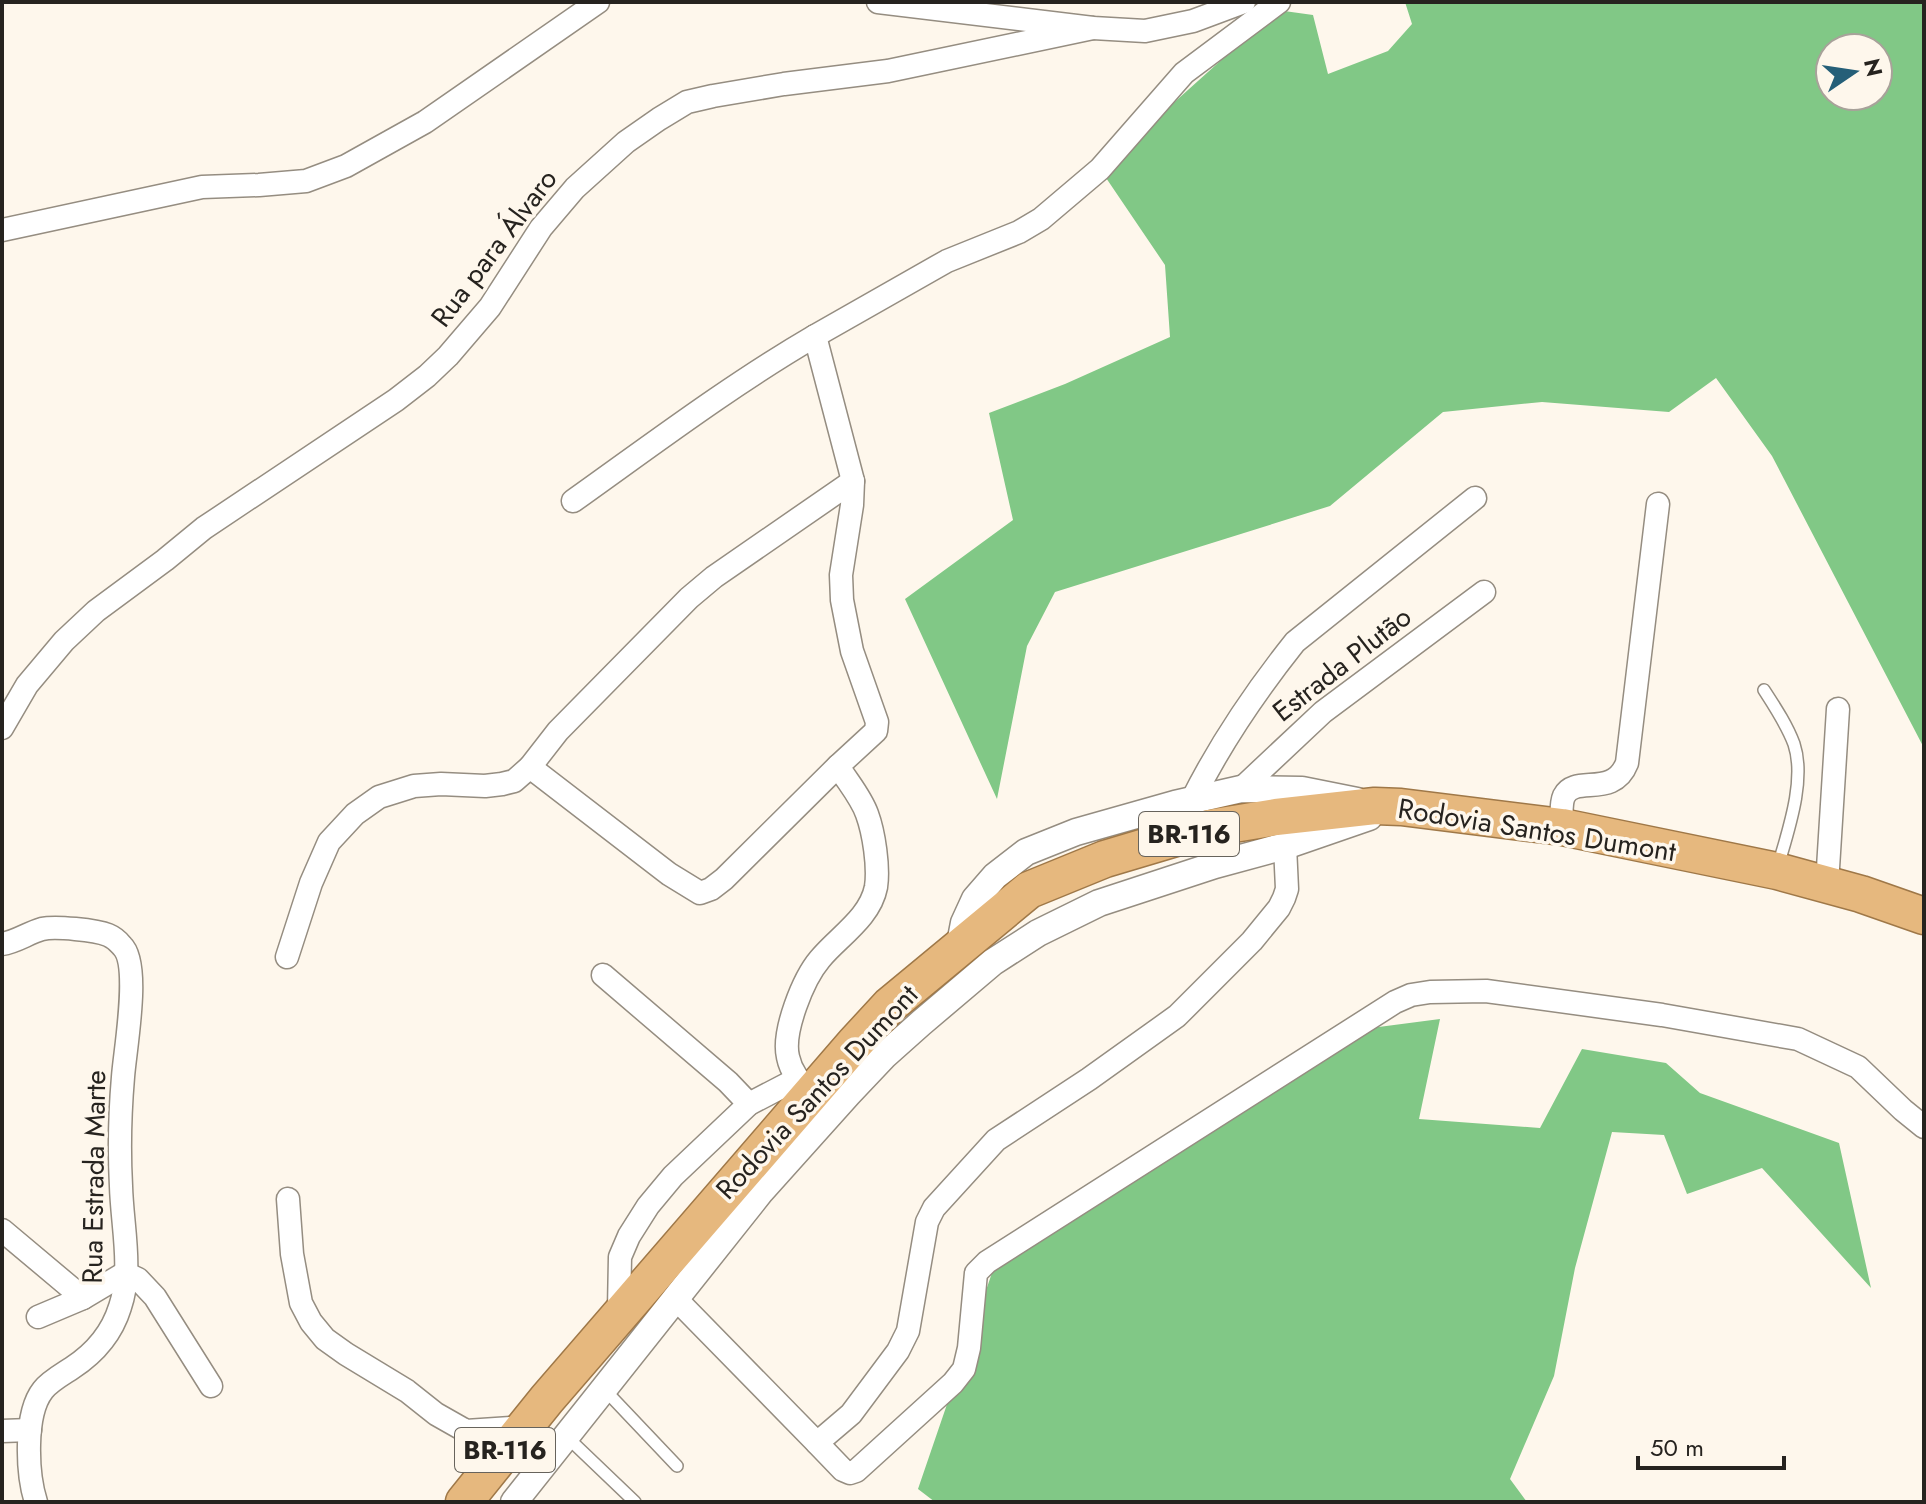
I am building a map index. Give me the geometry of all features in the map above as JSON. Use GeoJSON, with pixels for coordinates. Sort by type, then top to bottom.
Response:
{"type":"FeatureCollection","features":[{"type":"Feature","properties":{"kind":"highway","name":"Rodovia Santos Dumont"},"geometry":{"type":"LineString","coordinates":[[464,1502],[804,1086],[890,1005],[1029,890],[1105,859],[1209,828],[1276,817],[1388,806],[1562,827],[1777,871],[1924,916]]}},
{"type":"Feature","properties":{"kind":"street"},"geometry":{"type":"LineString","coordinates":[[2,230],[202,187],[306,181],[346,166],[425,122],[598,2]]}},
{"type":"Feature","properties":{"kind":"street"},"geometry":{"type":"LineString","coordinates":[[878,2],[1093,28],[1145,31],[1193,21],[1244,2]]}},
{"type":"Feature","properties":{"kind":"street"},"geometry":{"type":"LineString","coordinates":[[573,501],[773,360],[947,261],[1019,232],[1041,219],[1100,169],[1184,73],[1279,2]]}},
{"type":"Feature","properties":{"kind":"street","name":"Rua para Álvaro"},"geometry":{"type":"LineString","coordinates":[[2,728],[27,685],[64,641],[96,611],[204,528],[427,376],[490,307],[541,228],[575,188],[626,142],[659,119],[687,102],[713,96],[888,71],[1093,28]]}},
{"type":"Feature","properties":{"kind":"street"},"geometry":{"type":"LineString","coordinates":[[530,767],[669,874],[700,893],[724,879],[876,731],[877,722],[852,651],[842,600],[841,575],[853,481],[815,336]]}},
{"type":"Feature","properties":{"kind":"street"},"geometry":{"type":"LineString","coordinates":[[287,957],[311,883],[329,842],[355,814],[379,797],[414,786],[485,786],[514,781],[530,767],[558,731],[689,598],[714,577],[853,481]]}},
{"type":"Feature","properties":{"kind":"street"},"geometry":{"type":"LineString","coordinates":[[1192,800],[1208,767],[1273,669],[1295,642],[1475,498]]}},
{"type":"Feature","properties":{"kind":"street"},"geometry":{"type":"LineString","coordinates":[[1562,827],[1562,806],[1568,791],[1578,786],[1615,781],[1624,773],[1627,763],[1658,504]]}},
{"type":"Feature","properties":{"kind":"street","name":"Estrada Plutão"},"geometry":{"type":"LineString","coordinates":[[1241,789],[1323,712],[1484,592]]}},
{"type":"Feature","properties":{"kind":"street"},"geometry":{"type":"LineString","coordinates":[[1827,884],[1838,709]]}},
{"type":"Feature","properties":{"kind":"street"},"geometry":{"type":"LineString","coordinates":[[288,1199],[292,1254],[301,1303],[325,1339],[466,1431],[536,1413],[619,1309],[620,1257],[648,1206],[673,1176],[749,1104],[804,1086],[788,1060],[786,1046],[800,995],[818,961],[868,909],[876,887],[876,858],[867,812],[838,766]]}},
{"type":"Feature","properties":{"kind":"street"},"geometry":{"type":"LineString","coordinates":[[959,949],[964,923],[975,899],[995,876],[1026,852],[1076,832],[1241,789],[1302,790],[1388,806]]}},
{"type":"Feature","properties":{"kind":"street"},"geometry":{"type":"LineString","coordinates":[[514,1502],[761,1191],[884,1056],[993,962],[1038,933],[1099,903],[1285,846],[1388,806]]}},
{"type":"Feature","properties":{"kind":"street"},"geometry":{"type":"LineString","coordinates":[[1076,832],[1093,842],[1105,859],[1107,881],[1099,903]]}},
{"type":"Feature","properties":{"kind":"street"},"geometry":{"type":"LineString","coordinates":[[817,1443],[851,1414],[898,1351],[908,1331],[927,1222],[934,1208],[996,1140],[1177,1016],[1252,941],[1284,898],[1287,889],[1285,846]]}},
{"type":"Feature","properties":{"kind":"street"},"geometry":{"type":"LineString","coordinates":[[1026,852],[1029,890],[1045,914],[1059,922]]}},
{"type":"Feature","properties":{"kind":"street","name":"Rua Estrada Marte"},"geometry":{"type":"LineString","coordinates":[[2,944],[44,929],[99,932],[112,936],[126,950],[131,965],[123,1079],[121,1185],[126,1257],[122,1304],[104,1340],[78,1364],[44,1388],[38,1398],[28,1445],[36,1502]]}},
{"type":"Feature","properties":{"kind":"street"},"geometry":{"type":"LineString","coordinates":[[603,975],[728,1082],[749,1104]]}},
{"type":"Feature","properties":{"kind":"street"},"geometry":{"type":"LineString","coordinates":[[675,1298],[843,1470],[850,1473],[856,1471],[953,1383],[964,1369],[976,1273],[987,1262],[1395,1002],[1430,992],[1486,991],[1662,1015],[1798,1039],[1858,1067],[1924,1127]]}},
{"type":"Feature","properties":{"kind":"street"},"geometry":{"type":"LineString","coordinates":[[2,1230],[83,1298]]}},
{"type":"Feature","properties":{"kind":"street"},"geometry":{"type":"LineString","coordinates":[[38,1317],[83,1298],[125,1273],[138,1279],[155,1297],[211,1386]]}},
{"type":"Feature","properties":{"kind":"street"},"geometry":{"type":"LineString","coordinates":[[2,1431],[30,1430]]}},
{"type":"Feature","properties":{"kind":"lane"},"geometry":{"type":"LineString","coordinates":[[1764,690],[1783,719],[1795,748],[1795,807],[1777,871]]}},
{"type":"Feature","properties":{"kind":"lane"},"geometry":{"type":"LineString","coordinates":[[603,1388],[677,1466]]}},
{"type":"Feature","properties":{"kind":"lane"},"geometry":{"type":"LineString","coordinates":[[567,1436],[635,1502]]}},
{"type":"Feature","properties":{"kind":"green space"},"geometry":{"type":"Polygon","coordinates":[[[1405,2],[1924,2],[1924,748],[1772,456],[1716,378],[1669,412],[1542,402],[1443,412],[1330,506],[1055,592],[1027,646],[997,799],[905,599],[1013,520],[989,413],[1065,384],[1170,337],[1165,265],[1100,169],[1277,10],[1313,15],[1328,74],[1388,51],[1412,24],[1405,2]]]}},
{"type":"Feature","properties":{"kind":"green space"},"geometry":{"type":"Polygon","coordinates":[[[1440,1019],[1419,1119],[1540,1128],[1582,1049],[1666,1063],[1700,1093],[1839,1143],[1871,1288],[1762,1168],[1687,1194],[1664,1135],[1612,1132],[1575,1268],[1554,1376],[1510,1479],[1527,1502],[935,1502],[918,1489],[994,1267],[1348,1031],[1440,1019]]]}}]}
